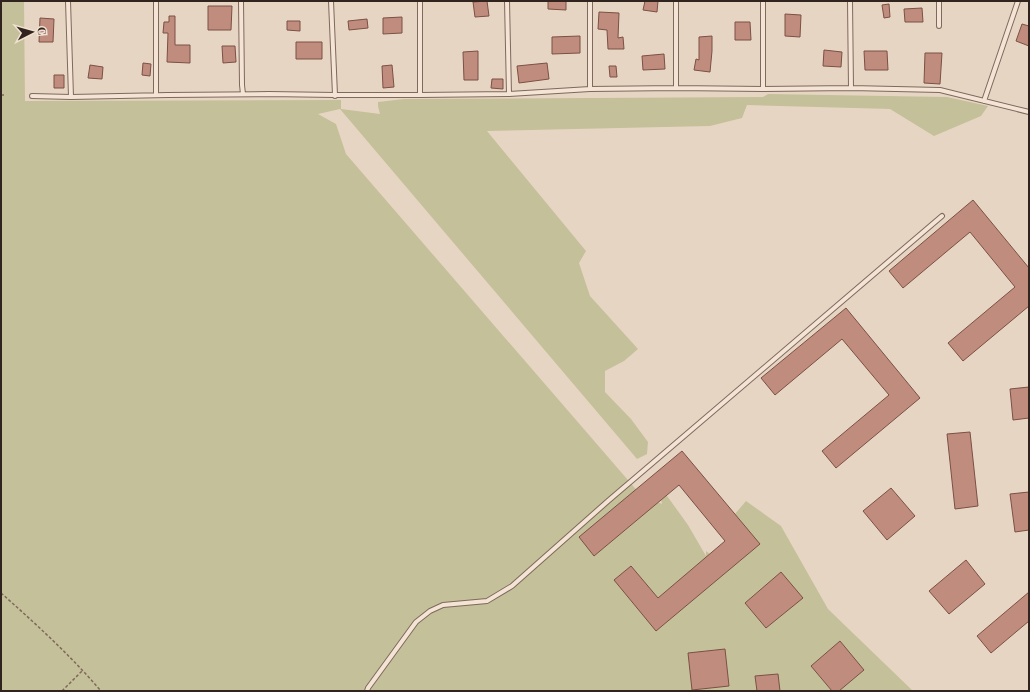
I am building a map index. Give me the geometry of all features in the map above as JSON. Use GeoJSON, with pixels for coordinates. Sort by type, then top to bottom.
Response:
{"type":"FeatureCollection","features":[{"type":"Feature","properties":{"kind":"lane"},"geometry":{"type":"LineString","coordinates":[[68,1],[71,97]]}},
{"type":"Feature","properties":{"kind":"lane"},"geometry":{"type":"LineString","coordinates":[[156,1],[156,95]]}},
{"type":"Feature","properties":{"kind":"lane"},"geometry":{"type":"LineString","coordinates":[[241,1],[243,94]]}},
{"type":"Feature","properties":{"kind":"lane"},"geometry":{"type":"LineString","coordinates":[[331,1],[335,96]]}},
{"type":"Feature","properties":{"kind":"lane"},"geometry":{"type":"LineString","coordinates":[[420,1],[420,95]]}},
{"type":"Feature","properties":{"kind":"lane"},"geometry":{"type":"LineString","coordinates":[[507,1],[509,94]]}},
{"type":"Feature","properties":{"kind":"lane"},"geometry":{"type":"LineString","coordinates":[[590,1],[590,89]]}},
{"type":"Feature","properties":{"kind":"lane"},"geometry":{"type":"LineString","coordinates":[[676,1],[676,88]]}},
{"type":"Feature","properties":{"kind":"lane"},"geometry":{"type":"LineString","coordinates":[[763,1],[763,89]]}},
{"type":"Feature","properties":{"kind":"lane"},"geometry":{"type":"LineString","coordinates":[[850,1],[851,88]]}},
{"type":"Feature","properties":{"kind":"lane"},"geometry":{"type":"LineString","coordinates":[[939,1],[939,26]]}},
{"type":"Feature","properties":{"kind":"lane"},"geometry":{"type":"LineString","coordinates":[[984,101],[1018,1]]}},
{"type":"Feature","properties":{"kind":"lane"},"geometry":{"type":"LineString","coordinates":[[32,96],[71,97],[243,94],[335,96],[509,94],[590,89],[851,88],[940,90],[1029,112]]}},
{"type":"Feature","properties":{"kind":"lane"},"geometry":{"type":"LineString","coordinates":[[367,691],[416,622],[430,611],[443,605],[487,601],[512,586],[608,501],[942,216]]}},
{"type":"Feature","properties":{"kind":"path"},"geometry":{"type":"LineString","coordinates":[[1,593],[83,670],[101,691]]}},
{"type":"Feature","properties":{"kind":"path"},"geometry":{"type":"LineString","coordinates":[[62,691],[83,670]]}},
{"type":"Feature","properties":{"kind":"shaded area"},"geometry":{"type":"Polygon","coordinates":[[[1,1],[24,1],[25,101],[341,100],[341,109],[380,114],[378,102],[404,99],[763,97],[768,94],[947,97],[988,106],[981,116],[934,136],[890,109],[747,105],[742,118],[710,126],[487,131],[586,251],[579,263],[590,296],[638,349],[624,361],[605,371],[605,392],[631,419],[648,442],[647,454],[637,459],[340,109],[318,114],[336,124],[346,154],[640,494],[662,504],[657,482],[688,525],[706,556],[706,551],[717,559],[741,556],[729,521],[746,501],[781,526],[828,609],[913,691],[1,691],[1,1]]]}},
{"type":"Feature","properties":{"kind":"building"},"geometry":{"type":"Polygon","coordinates":[[[487,1],[489,16],[475,17],[473,2],[487,1]]]}},
{"type":"Feature","properties":{"kind":"building"},"geometry":{"type":"Polygon","coordinates":[[[548,1],[566,1],[566,10],[548,9],[548,1]]]}},
{"type":"Feature","properties":{"kind":"building"},"geometry":{"type":"Polygon","coordinates":[[[645,1],[658,1],[657,12],[643,10],[645,1]]]}},
{"type":"Feature","properties":{"kind":"building"},"geometry":{"type":"Polygon","coordinates":[[[889,4],[890,17],[884,18],[882,5],[889,4]]]}},
{"type":"Feature","properties":{"kind":"building"},"geometry":{"type":"Polygon","coordinates":[[[208,6],[232,6],[231,30],[208,30],[208,6]]]}},
{"type":"Feature","properties":{"kind":"building"},"geometry":{"type":"Polygon","coordinates":[[[922,8],[923,22],[905,22],[904,9],[922,8]]]}},
{"type":"Feature","properties":{"kind":"building"},"geometry":{"type":"Polygon","coordinates":[[[599,12],[619,13],[618,38],[623,37],[624,49],[608,49],[607,30],[598,29],[599,12]]]}},
{"type":"Feature","properties":{"kind":"building"},"geometry":{"type":"Polygon","coordinates":[[[785,14],[801,15],[800,37],[785,36],[785,14]]]}},
{"type":"Feature","properties":{"kind":"building"},"geometry":{"type":"Polygon","coordinates":[[[169,16],[175,16],[175,45],[190,45],[190,63],[167,62],[168,33],[163,33],[164,22],[169,22],[169,16]]]}},
{"type":"Feature","properties":{"kind":"building"},"geometry":{"type":"Polygon","coordinates":[[[402,17],[402,33],[383,34],[383,18],[402,17]]]}},
{"type":"Feature","properties":{"kind":"building"},"geometry":{"type":"Polygon","coordinates":[[[40,18],[54,19],[53,42],[39,42],[40,18]]]}},
{"type":"Feature","properties":{"kind":"building"},"geometry":{"type":"Polygon","coordinates":[[[367,19],[368,28],[349,30],[348,21],[367,19]]]}},
{"type":"Feature","properties":{"kind":"building"},"geometry":{"type":"Polygon","coordinates":[[[287,21],[300,21],[300,31],[287,30],[287,21]]]}},
{"type":"Feature","properties":{"kind":"building"},"geometry":{"type":"Polygon","coordinates":[[[735,22],[750,22],[751,40],[735,40],[735,22]]]}},
{"type":"Feature","properties":{"kind":"building"},"geometry":{"type":"Polygon","coordinates":[[[1022,24],[1029,26],[1029,46],[1016,41],[1022,24]]]}},
{"type":"Feature","properties":{"kind":"building"},"geometry":{"type":"Polygon","coordinates":[[[580,36],[580,53],[552,54],[552,37],[580,36]]]}},
{"type":"Feature","properties":{"kind":"building"},"geometry":{"type":"Polygon","coordinates":[[[712,36],[710,72],[694,70],[696,59],[699,60],[699,37],[712,36]]]}},
{"type":"Feature","properties":{"kind":"building"},"geometry":{"type":"Polygon","coordinates":[[[296,42],[322,42],[322,59],[296,59],[296,42]]]}},
{"type":"Feature","properties":{"kind":"building"},"geometry":{"type":"Polygon","coordinates":[[[222,46],[235,46],[236,62],[223,63],[222,46]]]}},
{"type":"Feature","properties":{"kind":"building"},"geometry":{"type":"Polygon","coordinates":[[[824,50],[842,52],[841,67],[823,66],[824,50]]]}},
{"type":"Feature","properties":{"kind":"building"},"geometry":{"type":"Polygon","coordinates":[[[478,51],[478,80],[464,80],[463,52],[478,51]]]}},
{"type":"Feature","properties":{"kind":"building"},"geometry":{"type":"Polygon","coordinates":[[[864,51],[887,51],[888,70],[865,70],[864,51]]]}},
{"type":"Feature","properties":{"kind":"building"},"geometry":{"type":"Polygon","coordinates":[[[925,53],[942,53],[940,84],[924,83],[925,53]]]}},
{"type":"Feature","properties":{"kind":"building"},"geometry":{"type":"Polygon","coordinates":[[[664,54],[665,69],[643,70],[642,56],[664,54]]]}},
{"type":"Feature","properties":{"kind":"building"},"geometry":{"type":"Polygon","coordinates":[[[143,63],[151,64],[150,76],[142,75],[143,63]]]}},
{"type":"Feature","properties":{"kind":"building"},"geometry":{"type":"Polygon","coordinates":[[[547,63],[549,79],[519,83],[517,66],[547,63]]]}},
{"type":"Feature","properties":{"kind":"building"},"geometry":{"type":"Polygon","coordinates":[[[90,65],[103,67],[102,79],[88,78],[90,65]]]}},
{"type":"Feature","properties":{"kind":"building"},"geometry":{"type":"Polygon","coordinates":[[[392,65],[394,87],[383,88],[382,66],[392,65]]]}},
{"type":"Feature","properties":{"kind":"building"},"geometry":{"type":"Polygon","coordinates":[[[609,66],[616,66],[617,77],[610,77],[609,66]]]}},
{"type":"Feature","properties":{"kind":"building"},"geometry":{"type":"Polygon","coordinates":[[[54,75],[64,75],[64,88],[54,88],[54,75]]]}},
{"type":"Feature","properties":{"kind":"building"},"geometry":{"type":"Polygon","coordinates":[[[492,79],[503,79],[503,89],[491,88],[492,79]]]}},
{"type":"Feature","properties":{"kind":"building"},"geometry":{"type":"Polygon","coordinates":[[[973,200],[1029,268],[1029,306],[963,361],[948,343],[1015,287],[970,232],[903,288],[889,271],[973,200]]]}},
{"type":"Feature","properties":{"kind":"building"},"geometry":{"type":"Polygon","coordinates":[[[846,308],[920,398],[836,468],[822,451],[889,395],[842,339],[775,395],[761,378],[846,308]]]}},
{"type":"Feature","properties":{"kind":"building"},"geometry":{"type":"Polygon","coordinates":[[[1029,387],[1029,418],[1013,420],[1010,389],[1029,387]]]}},
{"type":"Feature","properties":{"kind":"building"},"geometry":{"type":"Polygon","coordinates":[[[970,432],[978,506],[955,509],[947,434],[970,432]]]}},
{"type":"Feature","properties":{"kind":"building"},"geometry":{"type":"Polygon","coordinates":[[[682,451],[760,544],[656,631],[614,580],[631,566],[658,598],[725,541],[679,485],[594,556],[579,537],[682,451]]]}},
{"type":"Feature","properties":{"kind":"building"},"geometry":{"type":"Polygon","coordinates":[[[891,488],[915,516],[887,540],[863,511],[891,488]]]}},
{"type":"Feature","properties":{"kind":"building"},"geometry":{"type":"Polygon","coordinates":[[[1029,492],[1029,530],[1015,532],[1010,494],[1029,492]]]}},
{"type":"Feature","properties":{"kind":"building"},"geometry":{"type":"Polygon","coordinates":[[[966,560],[985,584],[949,614],[929,591],[966,560]]]}},
{"type":"Feature","properties":{"kind":"building"},"geometry":{"type":"Polygon","coordinates":[[[781,572],[803,598],[766,628],[745,603],[781,572]]]}},
{"type":"Feature","properties":{"kind":"building"},"geometry":{"type":"Polygon","coordinates":[[[1029,592],[1029,621],[991,653],[977,636],[1029,592]]]}},
{"type":"Feature","properties":{"kind":"building"},"geometry":{"type":"Polygon","coordinates":[[[840,641],[864,670],[839,691],[832,691],[811,666],[840,641]]]}},
{"type":"Feature","properties":{"kind":"building"},"geometry":{"type":"Polygon","coordinates":[[[725,649],[729,686],[692,690],[688,653],[725,649]]]}},
{"type":"Feature","properties":{"kind":"building"},"geometry":{"type":"Polygon","coordinates":[[[778,674],[780,691],[757,691],[755,676],[778,674]]]}}]}
